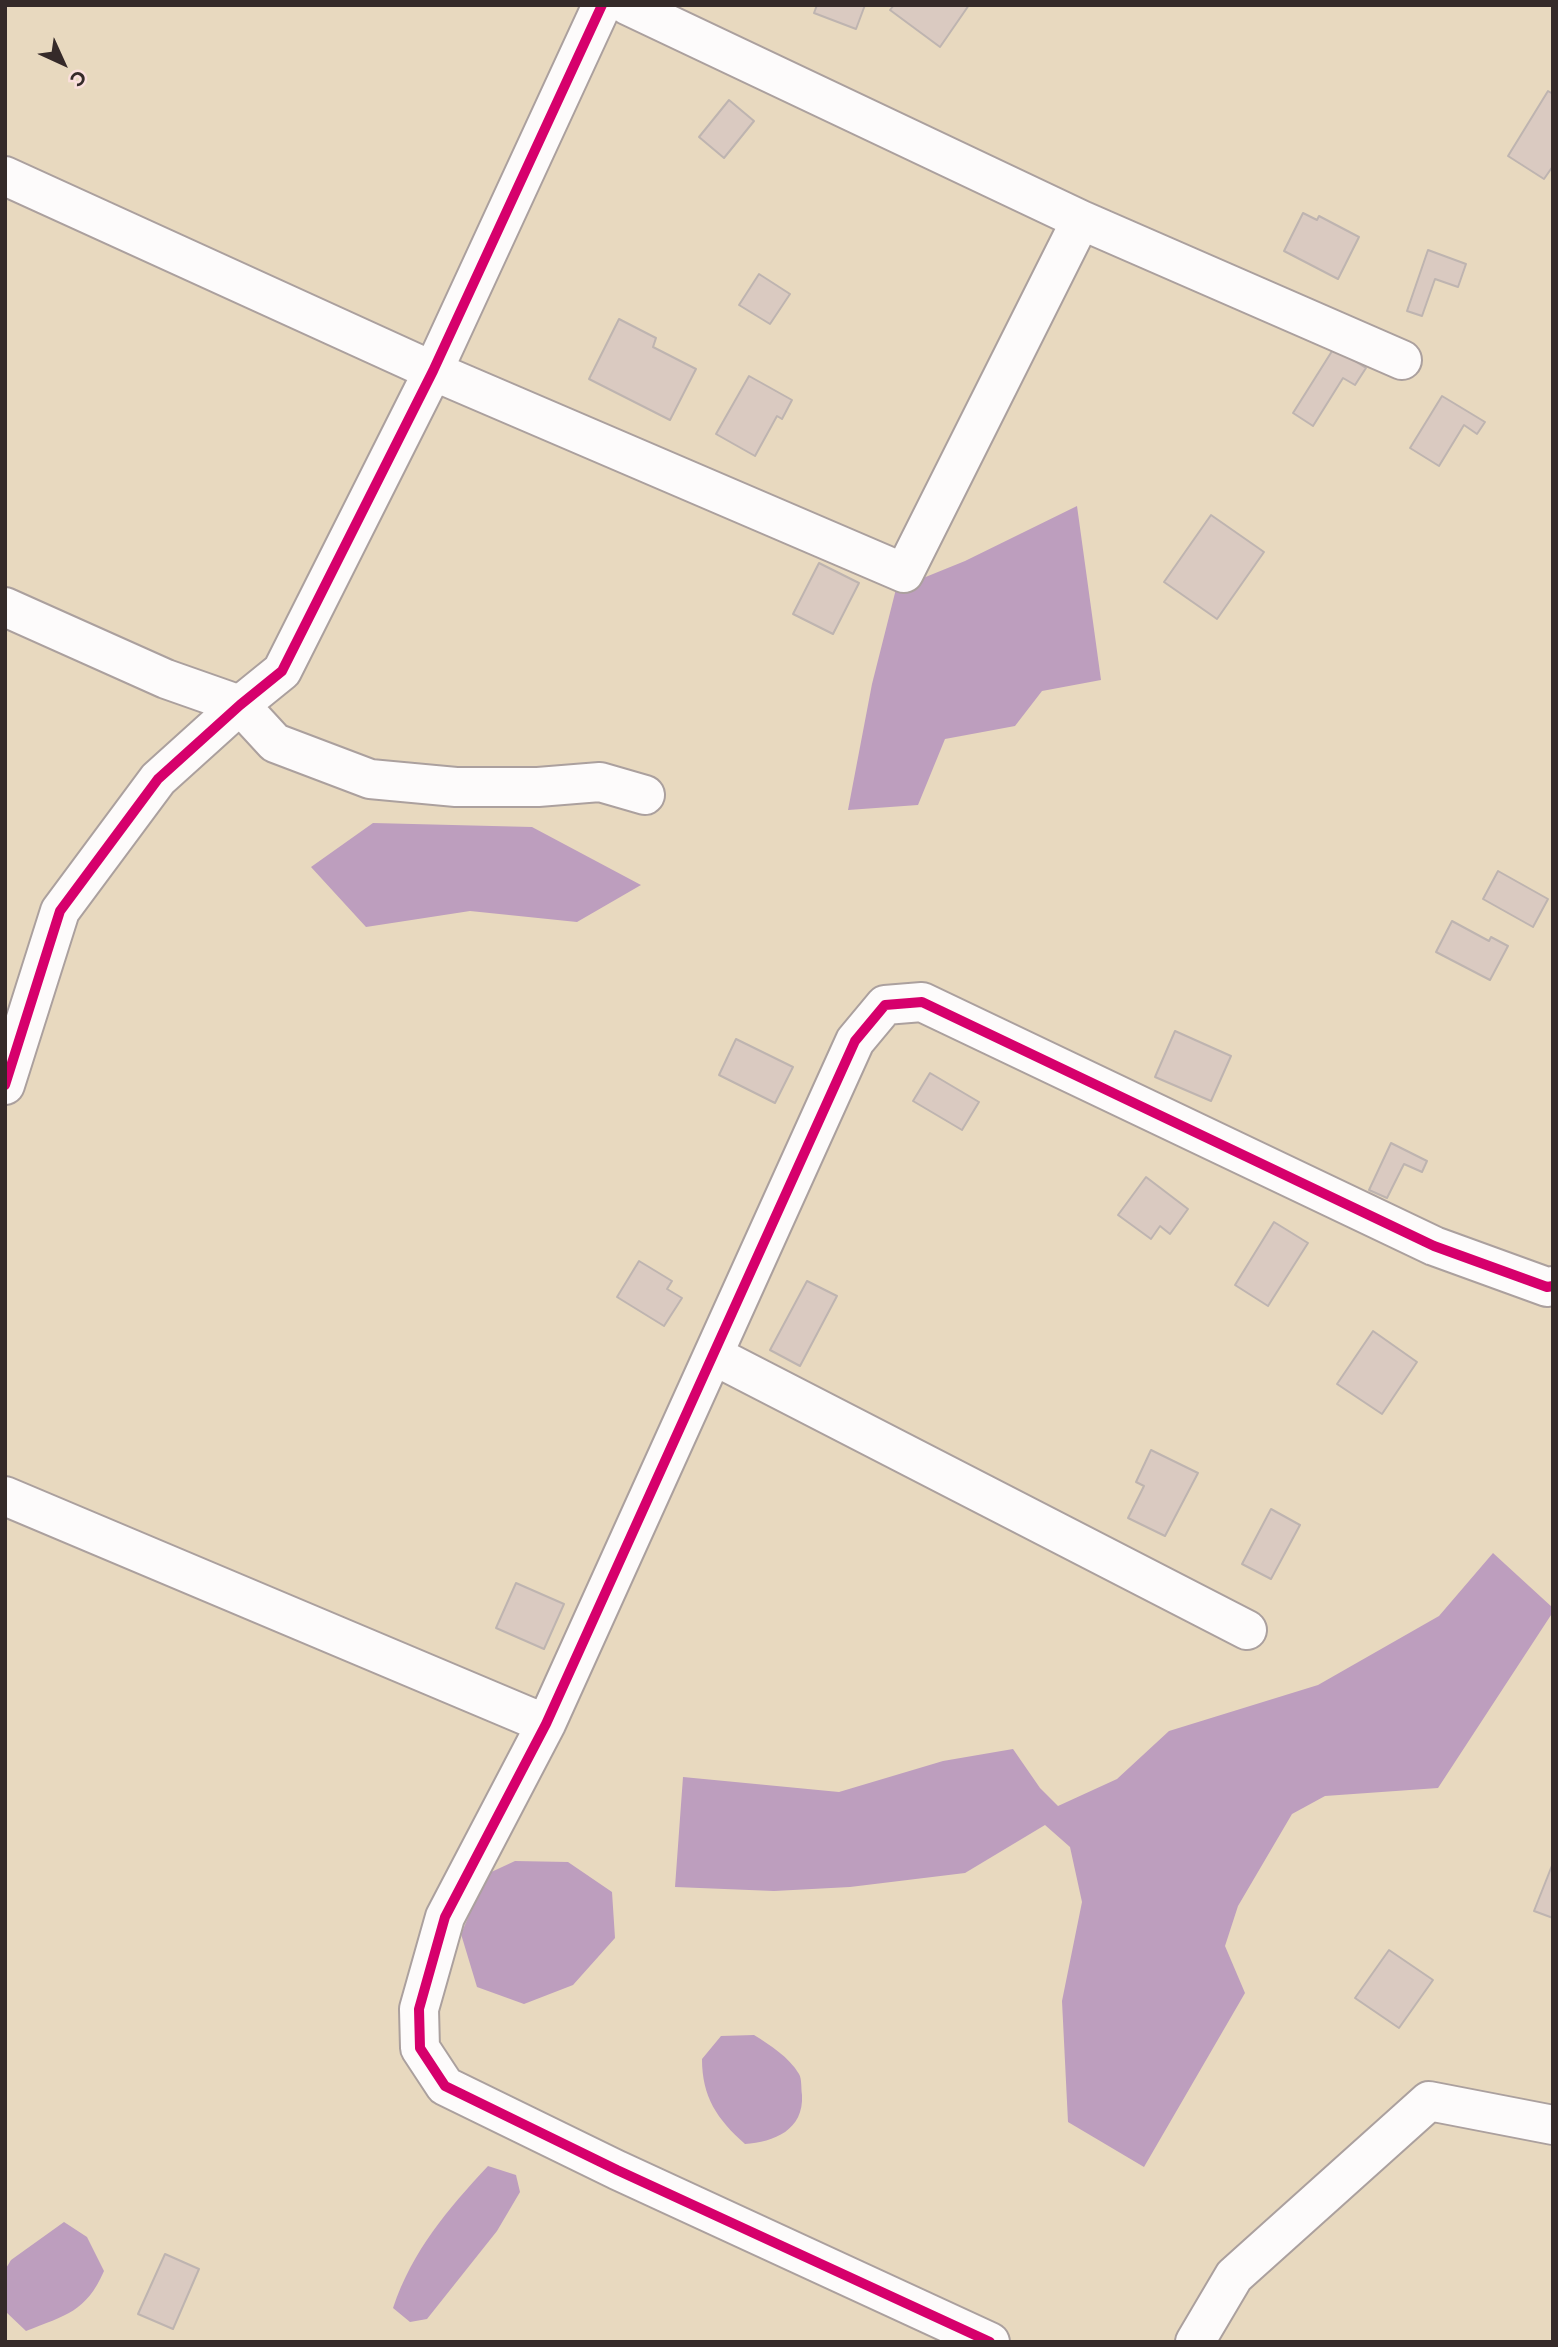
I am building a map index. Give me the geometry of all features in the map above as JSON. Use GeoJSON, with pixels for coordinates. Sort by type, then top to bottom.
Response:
{"type":"FeatureCollection","features":[{"type":"Feature","properties":{"kind":"street"},"geometry":{"type":"LineString","coordinates":[[5,1085],[60,911],[158,779],[282,671],[432,371],[602,5]]}},
{"type":"Feature","properties":{"kind":"street"},"geometry":{"type":"LineString","coordinates":[[626,5],[1081,220],[1402,360]]}},
{"type":"Feature","properties":{"kind":"street"},"geometry":{"type":"LineString","coordinates":[[5,176],[432,371],[904,573],[1081,220]]}},
{"type":"Feature","properties":{"kind":"street"},"geometry":{"type":"LineString","coordinates":[[5,607],[166,679],[240,705],[275,743],[370,779],[456,787],[538,787],[600,782],[645,795]]}},
{"type":"Feature","properties":{"kind":"street"},"geometry":{"type":"LineString","coordinates":[[990,2342],[617,2170],[445,2086],[420,2048],[419,2009],[446,1917],[546,1724],[715,1356],[855,1041],[885,1005],[922,1002],[1433,1245],[1548,1287],[1553,1286]]}},
{"type":"Feature","properties":{"kind":"street"},"geometry":{"type":"LineString","coordinates":[[715,1356],[1247,1630]]}},
{"type":"Feature","properties":{"kind":"street"},"geometry":{"type":"LineString","coordinates":[[5,1496],[546,1724]]}},
{"type":"Feature","properties":{"kind":"street"},"geometry":{"type":"LineString","coordinates":[[1195,2342],[1234,2276],[1429,2101],[1553,2125]]}},
{"type":"Feature","properties":{"kind":"shaded area"},"geometry":{"type":"Polygon","coordinates":[[[5,5],[1553,5],[1553,2342],[5,2342],[5,5]]]}},
{"type":"Feature","properties":{"kind":"shaded area"},"geometry":{"type":"Polygon","coordinates":[[[1077,506],[1101,680],[1042,691],[1015,726],[945,739],[918,805],[848,810],[872,684],[896,589],[965,561],[1077,506]]]}},
{"type":"Feature","properties":{"kind":"shaded area"},"geometry":{"type":"Polygon","coordinates":[[[373,823],[532,827],[641,885],[577,922],[470,911],[366,927],[311,867],[373,823]]]}},
{"type":"Feature","properties":{"kind":"shaded area"},"geometry":{"type":"Polygon","coordinates":[[[1493,1553],[1553,1608],[1553,1612],[1438,1788],[1325,1796],[1292,1814],[1238,1906],[1225,1946],[1245,1993],[1144,2167],[1068,2122],[1062,2001],[1082,1902],[1070,1847],[1045,1825],[965,1873],[850,1887],[774,1891],[675,1887],[683,1777],[839,1792],[943,1761],[1013,1749],[1040,1788],[1058,1806],[1117,1779],[1169,1731],[1318,1685],[1439,1616],[1493,1553]]]}},
{"type":"Feature","properties":{"kind":"shaded area"},"geometry":{"type":"Polygon","coordinates":[[[515,1861],[568,1862],[612,1892],[615,1938],[573,1985],[524,2004],[477,1987],[461,1934],[487,1874],[515,1861]]]}},
{"type":"Feature","properties":{"kind":"shaded area"},"geometry":{"type":"Polygon","coordinates":[[[754,2035],[773,2047],[795,2068],[801,2079],[802,2095],[798,2117],[785,2132],[756,2143],[745,2144],[726,2126],[713,2106],[705,2085],[702,2059],[721,2036],[754,2035]]]}},
{"type":"Feature","properties":{"kind":"shaded area"},"geometry":{"type":"Polygon","coordinates":[[[488,2166],[516,2175],[520,2192],[497,2231],[427,2319],[410,2322],[393,2308],[410,2268],[445,2215],[488,2166]]]}},
{"type":"Feature","properties":{"kind":"shaded area"},"geometry":{"type":"Polygon","coordinates":[[[64,2222],[87,2237],[104,2271],[82,2304],[64,2316],[26,2331],[5,2311],[5,2270],[11,2260],[64,2222]]]}},
{"type":"Feature","properties":{"kind":"building"},"geometry":{"type":"Polygon","coordinates":[[[817,5],[865,5],[856,29],[814,13],[817,5]]]}},
{"type":"Feature","properties":{"kind":"building"},"geometry":{"type":"Polygon","coordinates":[[[894,5],[969,5],[940,47],[890,10],[894,5]]]}},
{"type":"Feature","properties":{"kind":"building"},"geometry":{"type":"Polygon","coordinates":[[[1548,91],[1553,94],[1553,166],[1544,179],[1508,156],[1548,91]]]}},
{"type":"Feature","properties":{"kind":"building"},"geometry":{"type":"Polygon","coordinates":[[[729,100],[754,121],[724,158],[699,137],[729,100]]]}},
{"type":"Feature","properties":{"kind":"building"},"geometry":{"type":"Polygon","coordinates":[[[1303,213],[1317,220],[1319,216],[1359,237],[1338,279],[1284,251],[1303,213]]]}},
{"type":"Feature","properties":{"kind":"building"},"geometry":{"type":"Polygon","coordinates":[[[1428,250],[1466,264],[1458,287],[1435,279],[1422,316],[1407,311],[1428,250]]]}},
{"type":"Feature","properties":{"kind":"building"},"geometry":{"type":"Polygon","coordinates":[[[759,274],[790,294],[770,324],[739,305],[759,274]]]}},
{"type":"Feature","properties":{"kind":"building"},"geometry":{"type":"Polygon","coordinates":[[[619,319],[656,338],[653,347],[696,369],[670,420],[589,379],[619,319]]]}},
{"type":"Feature","properties":{"kind":"building"},"geometry":{"type":"Polygon","coordinates":[[[1334,348],[1366,368],[1355,385],[1343,378],[1313,426],[1293,413],[1334,348]]]}},
{"type":"Feature","properties":{"kind":"building"},"geometry":{"type":"Polygon","coordinates":[[[749,376],[792,400],[782,419],[777,416],[755,456],[716,434],[749,376]]]}},
{"type":"Feature","properties":{"kind":"building"},"geometry":{"type":"Polygon","coordinates":[[[1442,396],[1485,422],[1477,434],[1464,425],[1439,466],[1410,448],[1442,396]]]}},
{"type":"Feature","properties":{"kind":"building"},"geometry":{"type":"Polygon","coordinates":[[[1211,515],[1264,552],[1217,619],[1164,582],[1211,515]]]}},
{"type":"Feature","properties":{"kind":"building"},"geometry":{"type":"Polygon","coordinates":[[[819,563],[859,583],[833,634],[793,614],[819,563]]]}},
{"type":"Feature","properties":{"kind":"building"},"geometry":{"type":"Polygon","coordinates":[[[1498,871],[1548,899],[1533,927],[1483,899],[1498,871]]]}},
{"type":"Feature","properties":{"kind":"building"},"geometry":{"type":"Polygon","coordinates":[[[1452,921],[1489,941],[1491,937],[1508,946],[1490,980],[1436,952],[1452,921]]]}},
{"type":"Feature","properties":{"kind":"building"},"geometry":{"type":"Polygon","coordinates":[[[1175,1031],[1231,1056],[1211,1101],[1155,1077],[1175,1031]]]}},
{"type":"Feature","properties":{"kind":"building"},"geometry":{"type":"Polygon","coordinates":[[[736,1039],[793,1067],[775,1103],[719,1075],[736,1039]]]}},
{"type":"Feature","properties":{"kind":"building"},"geometry":{"type":"Polygon","coordinates":[[[930,1073],[979,1102],[962,1130],[913,1101],[930,1073]]]}},
{"type":"Feature","properties":{"kind":"building"},"geometry":{"type":"Polygon","coordinates":[[[1391,1143],[1427,1161],[1422,1172],[1404,1164],[1387,1198],[1369,1190],[1391,1143]]]}},
{"type":"Feature","properties":{"kind":"building"},"geometry":{"type":"Polygon","coordinates":[[[1146,1177],[1188,1209],[1170,1234],[1160,1226],[1151,1239],[1118,1215],[1146,1177]]]}},
{"type":"Feature","properties":{"kind":"building"},"geometry":{"type":"Polygon","coordinates":[[[1274,1222],[1308,1243],[1268,1306],[1235,1285],[1274,1222]]]}},
{"type":"Feature","properties":{"kind":"building"},"geometry":{"type":"Polygon","coordinates":[[[639,1261],[672,1281],[667,1289],[682,1298],[664,1326],[617,1297],[639,1261]]]}},
{"type":"Feature","properties":{"kind":"building"},"geometry":{"type":"Polygon","coordinates":[[[807,1281],[837,1296],[800,1366],[770,1350],[807,1281]]]}},
{"type":"Feature","properties":{"kind":"building"},"geometry":{"type":"Polygon","coordinates":[[[1373,1331],[1417,1362],[1382,1414],[1337,1384],[1373,1331]]]}},
{"type":"Feature","properties":{"kind":"building"},"geometry":{"type":"Polygon","coordinates":[[[1151,1450],[1198,1473],[1165,1536],[1128,1518],[1144,1486],[1136,1482],[1151,1450]]]}},
{"type":"Feature","properties":{"kind":"building"},"geometry":{"type":"Polygon","coordinates":[[[1271,1509],[1300,1525],[1271,1579],[1242,1564],[1271,1509]]]}},
{"type":"Feature","properties":{"kind":"building"},"geometry":{"type":"Polygon","coordinates":[[[516,1583],[564,1604],[544,1649],[496,1628],[516,1583]]]}},
{"type":"Feature","properties":{"kind":"building"},"geometry":{"type":"Polygon","coordinates":[[[1553,1863],[1553,1918],[1534,1911],[1553,1863]]]}},
{"type":"Feature","properties":{"kind":"building"},"geometry":{"type":"Polygon","coordinates":[[[1389,1950],[1433,1980],[1399,2028],[1355,1998],[1389,1950]]]}},
{"type":"Feature","properties":{"kind":"building"},"geometry":{"type":"Polygon","coordinates":[[[165,2254],[199,2269],[173,2329],[138,2314],[165,2254]]]}},
{"type":"Feature","properties":{"kind":"cycle path"},"geometry":{"type":"LineString","coordinates":[[5,1085],[60,911],[158,779],[282,671],[433,371],[602,5]]}},
{"type":"Feature","properties":{"kind":"cycle path"},"geometry":{"type":"LineString","coordinates":[[990,2342],[617,2170],[445,2086],[420,2048],[419,2009],[445,1917],[546,1724],[855,1041],[885,1005],[922,1002],[1434,1246],[1547,1287],[1553,1286]]}}]}
